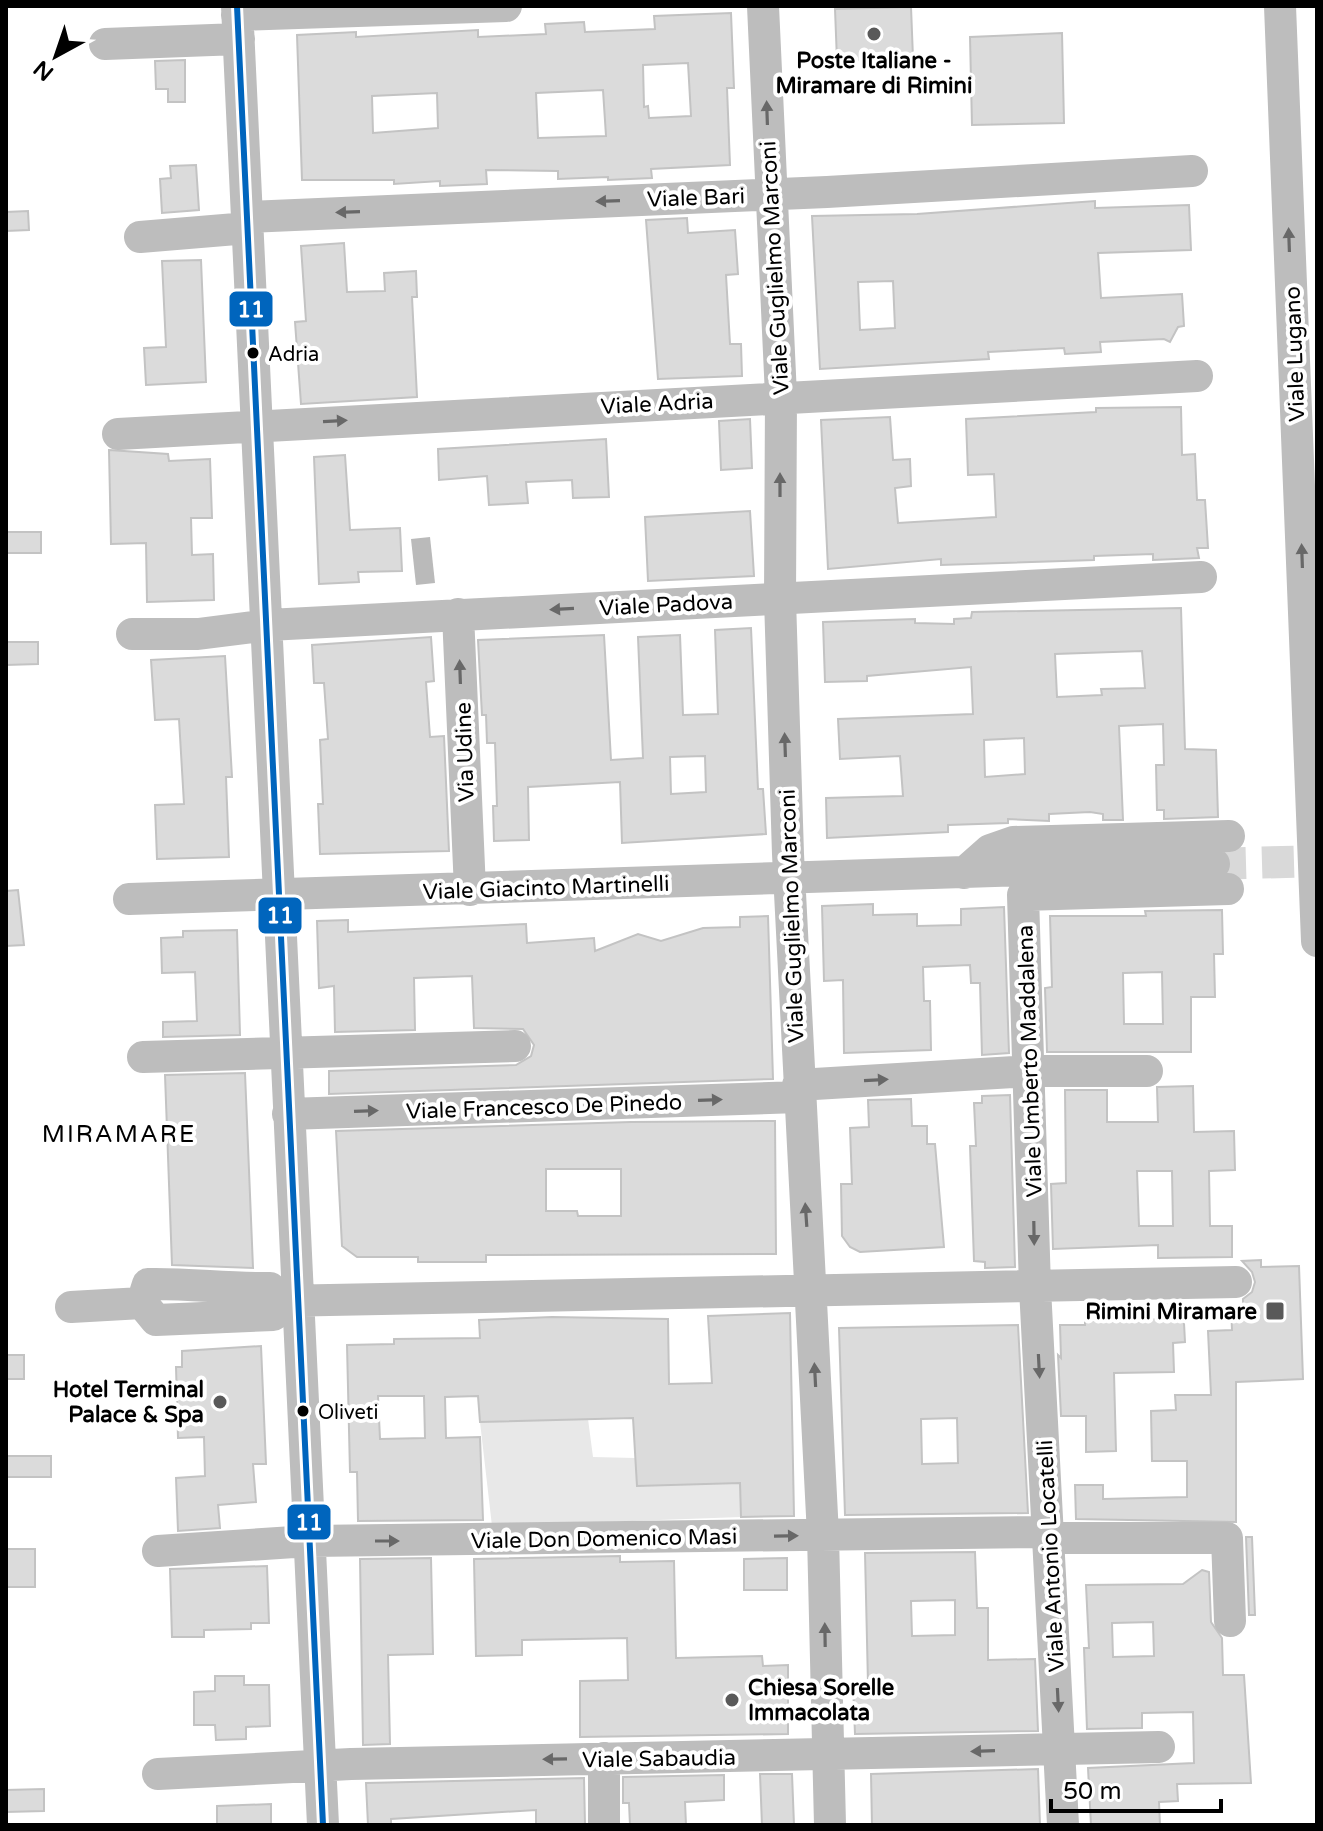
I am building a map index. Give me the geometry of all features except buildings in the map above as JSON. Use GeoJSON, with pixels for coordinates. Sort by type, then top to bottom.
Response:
{"type":"FeatureCollection","features":[{"type":"Feature","properties":{"kind":"street"},"geometry":{"type":"LineString","coordinates":[[105,44],[238,20],[506,6]]}},
{"type":"Feature","properties":{"kind":"street","name":"Viale Guglielmo Marconi"},"geometry":{"type":"LineString","coordinates":[[763,6],[769,194],[781,396],[780,599],[790,879],[823,1535],[830,1825]]}},
{"type":"Feature","properties":{"kind":"street","name":"Viale Lugano"},"geometry":{"type":"LineString","coordinates":[[1280,6],[1317,941]]}},
{"type":"Feature","properties":{"kind":"street"},"geometry":{"type":"LineString","coordinates":[[238,20],[288,1114],[288,1300],[309,1541],[323,1825]]}},
{"type":"Feature","properties":{"kind":"street","name":"Viale Bari"},"geometry":{"type":"LineString","coordinates":[[140,237],[247,223],[1192,171]]}},
{"type":"Feature","properties":{"kind":"street","name":"Viale Adria"},"geometry":{"type":"LineString","coordinates":[[118,434],[1197,376]]}},
{"type":"Feature","properties":{"kind":"street","name":"Viale Padova"},"geometry":{"type":"LineString","coordinates":[[132,634],[198,634],[268,625],[458,614],[1201,577]]}},
{"type":"Feature","properties":{"kind":"street","name":"Via Udine"},"geometry":{"type":"LineString","coordinates":[[458,614],[470,890]]}},
{"type":"Feature","properties":{"kind":"street","name":"Viale Giacinto Martinelli"},"geometry":{"type":"LineString","coordinates":[[129,899],[1224,863]]}},
{"type":"Feature","properties":{"kind":"street","name":"Viale Umberto Maddalena"},"geometry":{"type":"LineString","coordinates":[[1035,1288],[1023,895],[1224,863]]}},
{"type":"Feature","properties":{"kind":"street"},"geometry":{"type":"LineString","coordinates":[[143,1057],[515,1046]]}},
{"type":"Feature","properties":{"kind":"street","name":"Viale Francesco De Pinedo"},"geometry":{"type":"LineString","coordinates":[[288,1114],[799,1091],[1030,1071],[1147,1071]]}},
{"type":"Feature","properties":{"kind":"street"},"geometry":{"type":"LineString","coordinates":[[71,1307],[142,1303],[148,1284],[186,1283],[238,1302],[270,1288],[288,1300],[811,1293],[1236,1282]]}},
{"type":"Feature","properties":{"kind":"street","name":"Viale Antonio Locatelli"},"geometry":{"type":"LineString","coordinates":[[1035,1288],[1063,1825]]}},
{"type":"Feature","properties":{"kind":"street","name":"Viale Don Domenico Masi"},"geometry":{"type":"LineString","coordinates":[[158,1551],[309,1541],[1035,1532],[1048,1538],[1227,1538],[1230,1621]]}},
{"type":"Feature","properties":{"kind":"street","name":"Viale Sabaudia"},"geometry":{"type":"LineString","coordinates":[[158,1774],[604,1758],[1159,1747]]}},
{"type":"Feature","properties":{"kind":"street"},"geometry":{"type":"LineString","coordinates":[[604,1758],[604,1825]]}},
{"type":"Feature","properties":{"kind":"shaded area"},"geometry":{"type":"Polygon","coordinates":[[[430,537],[435,583],[416,585],[411,539],[430,537]]]}},
{"type":"Feature","properties":{"kind":"shaded area"},"geometry":{"type":"Polygon","coordinates":[[[588,1419],[593,1457],[635,1458],[740,1483],[741,1517],[492,1526],[480,1422],[588,1419]]]}},
{"type":"Feature","properties":{"kind":"tunnel"},"geometry":{"type":"LineString","coordinates":[[1214,864],[1317,861]]}},
{"type":"Feature","properties":{"kind":"transit line","name":"11"},"geometry":{"type":"LineString","coordinates":[[237,6],[323,1825]]}},
{"type":"Feature","properties":{"kind":"place","name":"Poste Italiane - Miramare di Rimini"},"geometry":{"type":"Point","coordinates":[874,34]}},
{"type":"Feature","properties":{"kind":"place","name":"Adria"},"geometry":{"type":"Point","coordinates":[253,353]}},
{"type":"Feature","properties":{"kind":"place","name":"Rimini Miramare"},"geometry":{"type":"Point","coordinates":[1275,1311]}},
{"type":"Feature","properties":{"kind":"place","name":"Hotel Terminal Palace & Spa"},"geometry":{"type":"Point","coordinates":[220,1402]}},
{"type":"Feature","properties":{"kind":"place","name":"Oliveti"},"geometry":{"type":"Point","coordinates":[303,1411]}},
{"type":"Feature","properties":{"kind":"place","name":"Chiesa Sorelle Immacolata"},"geometry":{"type":"Point","coordinates":[732,1700]}},
{"type":"Feature","properties":{"kind":"district","name":"MIRAMARE"},"geometry":{"type":"Point","coordinates":[119,1134]}}]}
